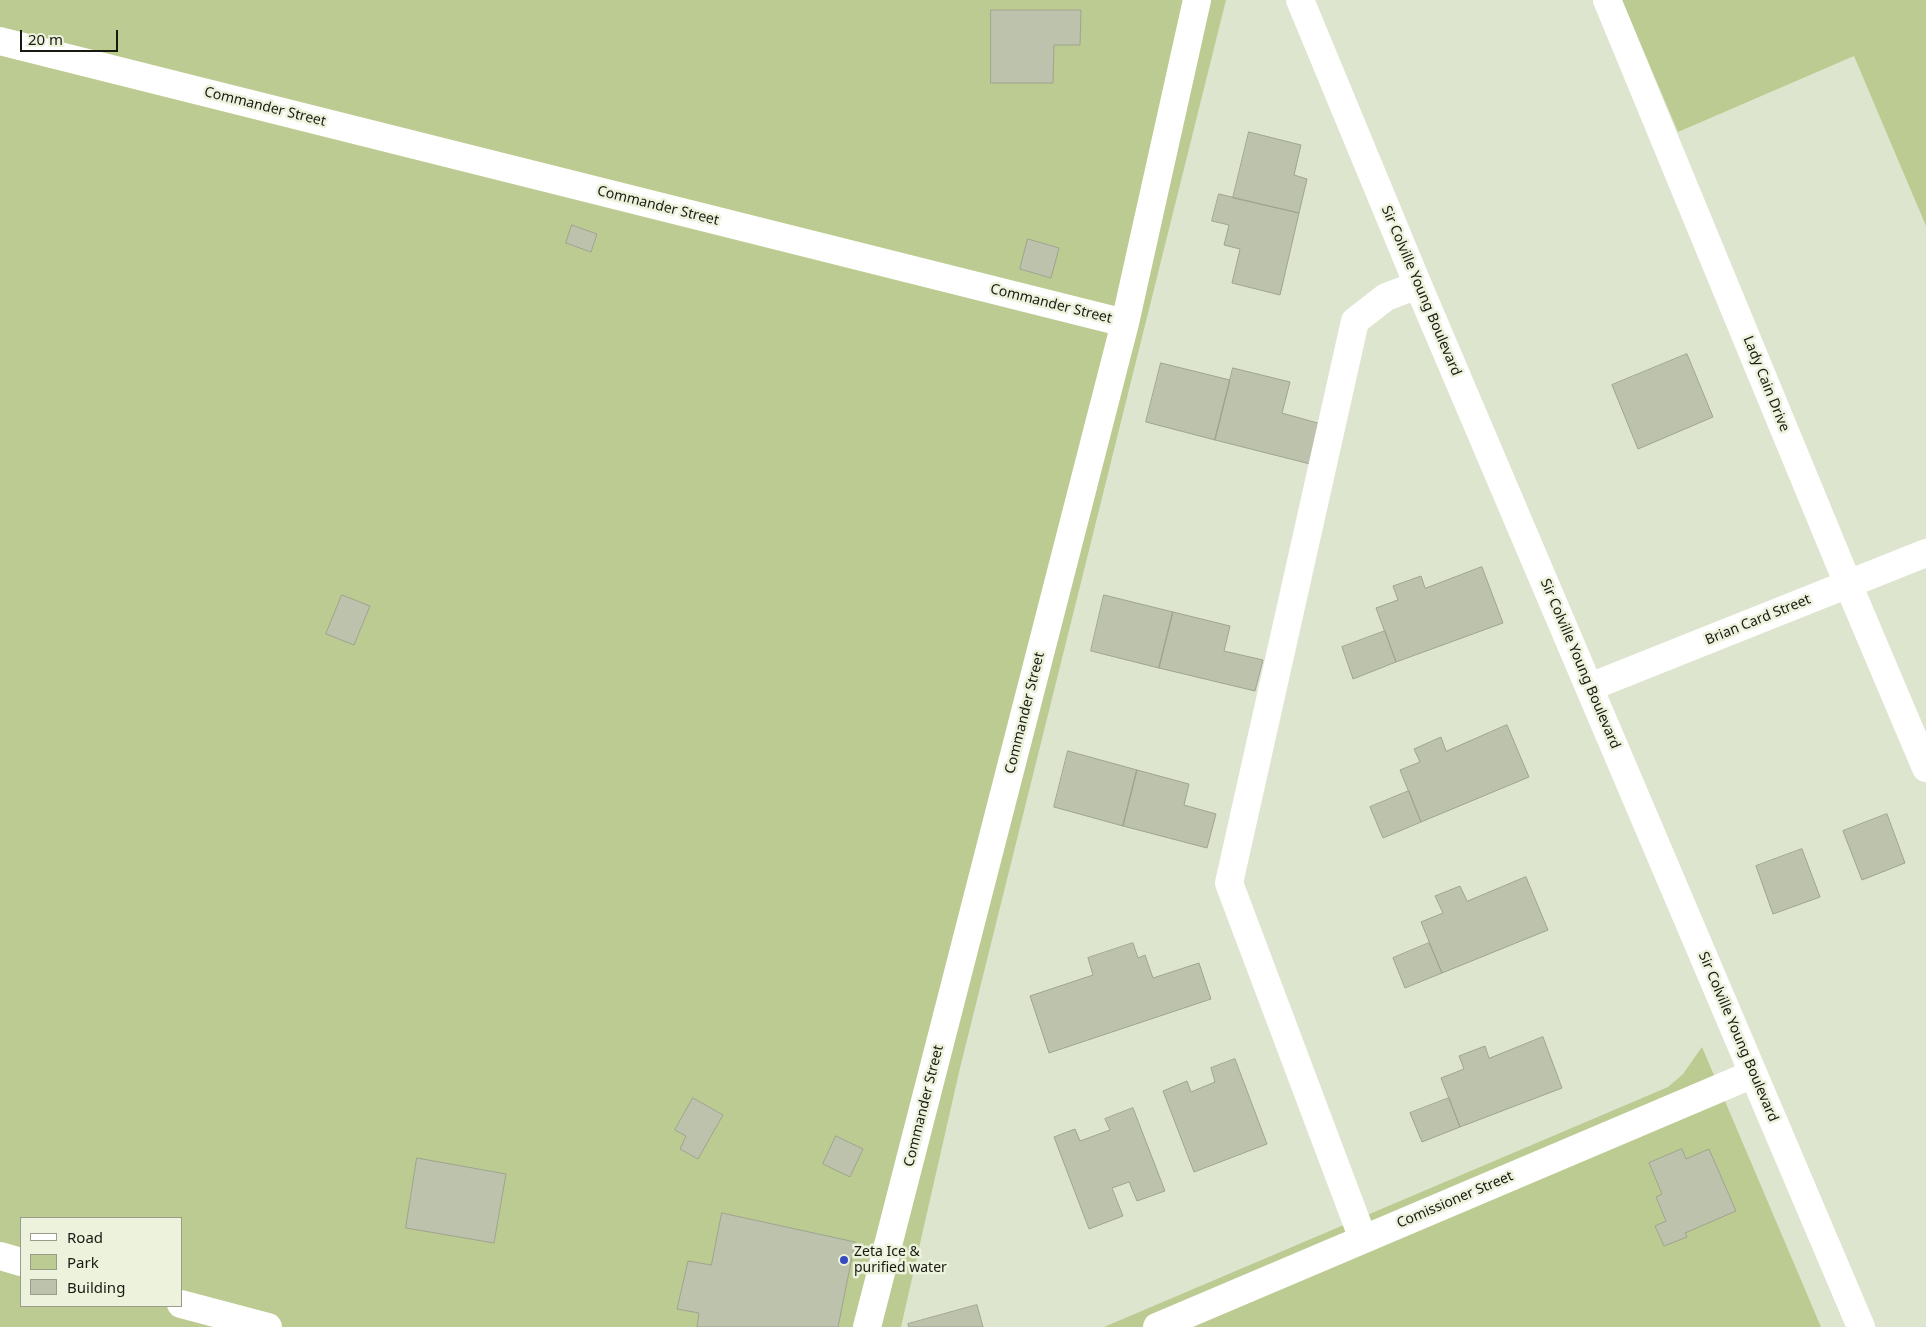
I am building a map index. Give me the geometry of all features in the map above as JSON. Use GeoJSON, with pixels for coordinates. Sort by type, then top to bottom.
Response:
{"type":"FeatureCollection","features":[{"type":"Feature","properties":{"kind":"street"},"geometry":{"type":"LineString","coordinates":[[1125,323],[1197,0]]}},
{"type":"Feature","properties":{"kind":"street","name":"Sir Colville Young Boulevard"},"geometry":{"type":"LineString","coordinates":[[1300,0],[1418,285],[1861,1327]]}},
{"type":"Feature","properties":{"kind":"street","name":"Lady Cain Drive"},"geometry":{"type":"LineString","coordinates":[[1607,0],[1926,768]]}},
{"type":"Feature","properties":{"kind":"street","name":"Commander Street"},"geometry":{"type":"LineString","coordinates":[[0,41],[1125,323],[867,1327]]}},
{"type":"Feature","properties":{"kind":"street"},"geometry":{"type":"LineString","coordinates":[[1364,1239],[1229,883],[1355,321],[1386,297],[1418,285]]}},
{"type":"Feature","properties":{"kind":"street","name":"Brian Card Street"},"geometry":{"type":"LineString","coordinates":[[1590,687],[1926,553]]}},
{"type":"Feature","properties":{"kind":"street","name":"Comissioner Street"},"geometry":{"type":"LineString","coordinates":[[1156,1327],[1753,1074]]}},
{"type":"Feature","properties":{"kind":"street"},"geometry":{"type":"LineString","coordinates":[[0,1256],[20,1262]]}},
{"type":"Feature","properties":{"kind":"street"},"geometry":{"type":"LineString","coordinates":[[182,1304],[268,1327]]}},
{"type":"Feature","properties":{"kind":"green space"},"geometry":{"type":"Polygon","coordinates":[[[0,0],[1226,0],[960,1068],[901,1327],[0,1327],[0,0]]]}},
{"type":"Feature","properties":{"kind":"green space"},"geometry":{"type":"Polygon","coordinates":[[[1622,0],[1926,0],[1926,226],[1854,56],[1678,132],[1622,0]]]}},
{"type":"Feature","properties":{"kind":"green space"},"geometry":{"type":"Polygon","coordinates":[[[1702,1047],[1821,1327],[1104,1327],[1668,1087],[1683,1074],[1702,1047]]]}},
{"type":"Feature","properties":{"kind":"building"},"geometry":{"type":"Polygon","coordinates":[[[991,10],[1081,10],[1080,45],[1054,45],[1053,83],[991,83],[991,10]]]}},
{"type":"Feature","properties":{"kind":"building"},"geometry":{"type":"Polygon","coordinates":[[[1249,132],[1301,145],[1294,175],[1307,179],[1299,213],[1233,198],[1249,132]]]}},
{"type":"Feature","properties":{"kind":"building"},"geometry":{"type":"Polygon","coordinates":[[[1219,194],[1299,213],[1280,295],[1232,283],[1240,249],[1224,245],[1229,225],[1212,221],[1219,194]]]}},
{"type":"Feature","properties":{"kind":"building"},"geometry":{"type":"Polygon","coordinates":[[[572,225],[597,234],[591,252],[566,243],[572,225]]]}},
{"type":"Feature","properties":{"kind":"building"},"geometry":{"type":"Polygon","coordinates":[[[1028,239],[1059,248],[1051,278],[1020,269],[1028,239]]]}},
{"type":"Feature","properties":{"kind":"building"},"geometry":{"type":"Polygon","coordinates":[[[1687,354],[1713,417],[1638,449],[1612,385],[1687,354]]]}},
{"type":"Feature","properties":{"kind":"building"},"geometry":{"type":"Polygon","coordinates":[[[1161,363],[1230,380],[1215,440],[1146,422],[1161,363]]]}},
{"type":"Feature","properties":{"kind":"building"},"geometry":{"type":"Polygon","coordinates":[[[1233,368],[1290,382],[1282,413],[1328,426],[1318,466],[1215,440],[1233,368]]]}},
{"type":"Feature","properties":{"kind":"building"},"geometry":{"type":"Polygon","coordinates":[[[1482,567],[1503,623],[1396,662],[1376,608],[1398,600],[1393,586],[1421,576],[1425,588],[1482,567]]]}},
{"type":"Feature","properties":{"kind":"building"},"geometry":{"type":"Polygon","coordinates":[[[342,595],[370,606],[354,645],[326,634],[342,595]]]}},
{"type":"Feature","properties":{"kind":"building"},"geometry":{"type":"Polygon","coordinates":[[[1104,595],[1173,612],[1159,668],[1091,651],[1104,595]]]}},
{"type":"Feature","properties":{"kind":"building"},"geometry":{"type":"Polygon","coordinates":[[[1173,612],[1230,626],[1224,651],[1263,660],[1255,691],[1159,668],[1173,612]]]}},
{"type":"Feature","properties":{"kind":"building"},"geometry":{"type":"Polygon","coordinates":[[[1385,631],[1396,662],[1353,679],[1342,647],[1385,631]]]}},
{"type":"Feature","properties":{"kind":"building"},"geometry":{"type":"Polygon","coordinates":[[[1507,725],[1529,777],[1421,822],[1400,770],[1420,762],[1414,749],[1441,737],[1446,751],[1507,725]]]}},
{"type":"Feature","properties":{"kind":"building"},"geometry":{"type":"Polygon","coordinates":[[[1068,751],[1137,770],[1123,826],[1054,807],[1068,751]]]}},
{"type":"Feature","properties":{"kind":"building"},"geometry":{"type":"Polygon","coordinates":[[[1137,770],[1189,784],[1184,805],[1216,814],[1207,848],[1123,826],[1137,770]]]}},
{"type":"Feature","properties":{"kind":"building"},"geometry":{"type":"Polygon","coordinates":[[[1409,791],[1421,822],[1383,838],[1370,807],[1409,791]]]}},
{"type":"Feature","properties":{"kind":"building"},"geometry":{"type":"Polygon","coordinates":[[[1887,814],[1905,863],[1862,880],[1843,831],[1887,814]]]}},
{"type":"Feature","properties":{"kind":"building"},"geometry":{"type":"Polygon","coordinates":[[[1802,849],[1820,897],[1773,914],[1756,866],[1802,849]]]}},
{"type":"Feature","properties":{"kind":"building"},"geometry":{"type":"Polygon","coordinates":[[[1526,877],[1548,930],[1442,973],[1421,922],[1443,913],[1435,896],[1460,886],[1467,901],[1526,877]]]}},
{"type":"Feature","properties":{"kind":"building"},"geometry":{"type":"Polygon","coordinates":[[[1133,943],[1138,958],[1145,955],[1153,978],[1199,963],[1211,999],[1049,1053],[1030,996],[1093,975],[1088,958],[1133,943]]]}},
{"type":"Feature","properties":{"kind":"building"},"geometry":{"type":"Polygon","coordinates":[[[1429,943],[1442,973],[1405,988],[1393,958],[1429,943]]]}},
{"type":"Feature","properties":{"kind":"building"},"geometry":{"type":"Polygon","coordinates":[[[1543,1037],[1562,1088],[1460,1127],[1441,1078],[1464,1069],[1459,1056],[1485,1046],[1489,1058],[1543,1037]]]}},
{"type":"Feature","properties":{"kind":"building"},"geometry":{"type":"Polygon","coordinates":[[[1235,1059],[1267,1144],[1194,1172],[1163,1091],[1187,1081],[1191,1092],[1215,1082],[1211,1068],[1235,1059]]]}},
{"type":"Feature","properties":{"kind":"building"},"geometry":{"type":"Polygon","coordinates":[[[693,1098],[723,1115],[698,1159],[680,1149],[686,1136],[675,1130],[693,1098]]]}},
{"type":"Feature","properties":{"kind":"building"},"geometry":{"type":"Polygon","coordinates":[[[1449,1098],[1460,1127],[1422,1142],[1410,1113],[1449,1098]]]}},
{"type":"Feature","properties":{"kind":"building"},"geometry":{"type":"Polygon","coordinates":[[[1133,1108],[1165,1191],[1137,1201],[1129,1182],[1112,1188],[1123,1216],[1089,1229],[1054,1137],[1075,1129],[1080,1141],[1110,1130],[1105,1119],[1133,1108]]]}},
{"type":"Feature","properties":{"kind":"building"},"geometry":{"type":"Polygon","coordinates":[[[836,1136],[863,1149],[850,1177],[823,1164],[836,1136]]]}},
{"type":"Feature","properties":{"kind":"building"},"geometry":{"type":"Polygon","coordinates":[[[1682,1149],[1686,1159],[1709,1149],[1736,1211],[1685,1233],[1687,1237],[1664,1246],[1655,1226],[1666,1221],[1656,1197],[1662,1194],[1649,1163],[1682,1149]]]}},
{"type":"Feature","properties":{"kind":"building"},"geometry":{"type":"Polygon","coordinates":[[[417,1158],[506,1174],[494,1243],[406,1228],[417,1158]]]}},
{"type":"Feature","properties":{"kind":"building"},"geometry":{"type":"Polygon","coordinates":[[[722,1213],[855,1242],[838,1327],[697,1327],[699,1313],[677,1309],[688,1261],[711,1265],[722,1213]]]}},
{"type":"Feature","properties":{"kind":"building"},"geometry":{"type":"Polygon","coordinates":[[[977,1305],[983,1327],[909,1327],[908,1324],[977,1305]]]}},
{"type":"Feature","properties":{"kind":"place","name":"Zeta Ice & purified water"},"geometry":{"type":"Point","coordinates":[844,1260]}}]}
